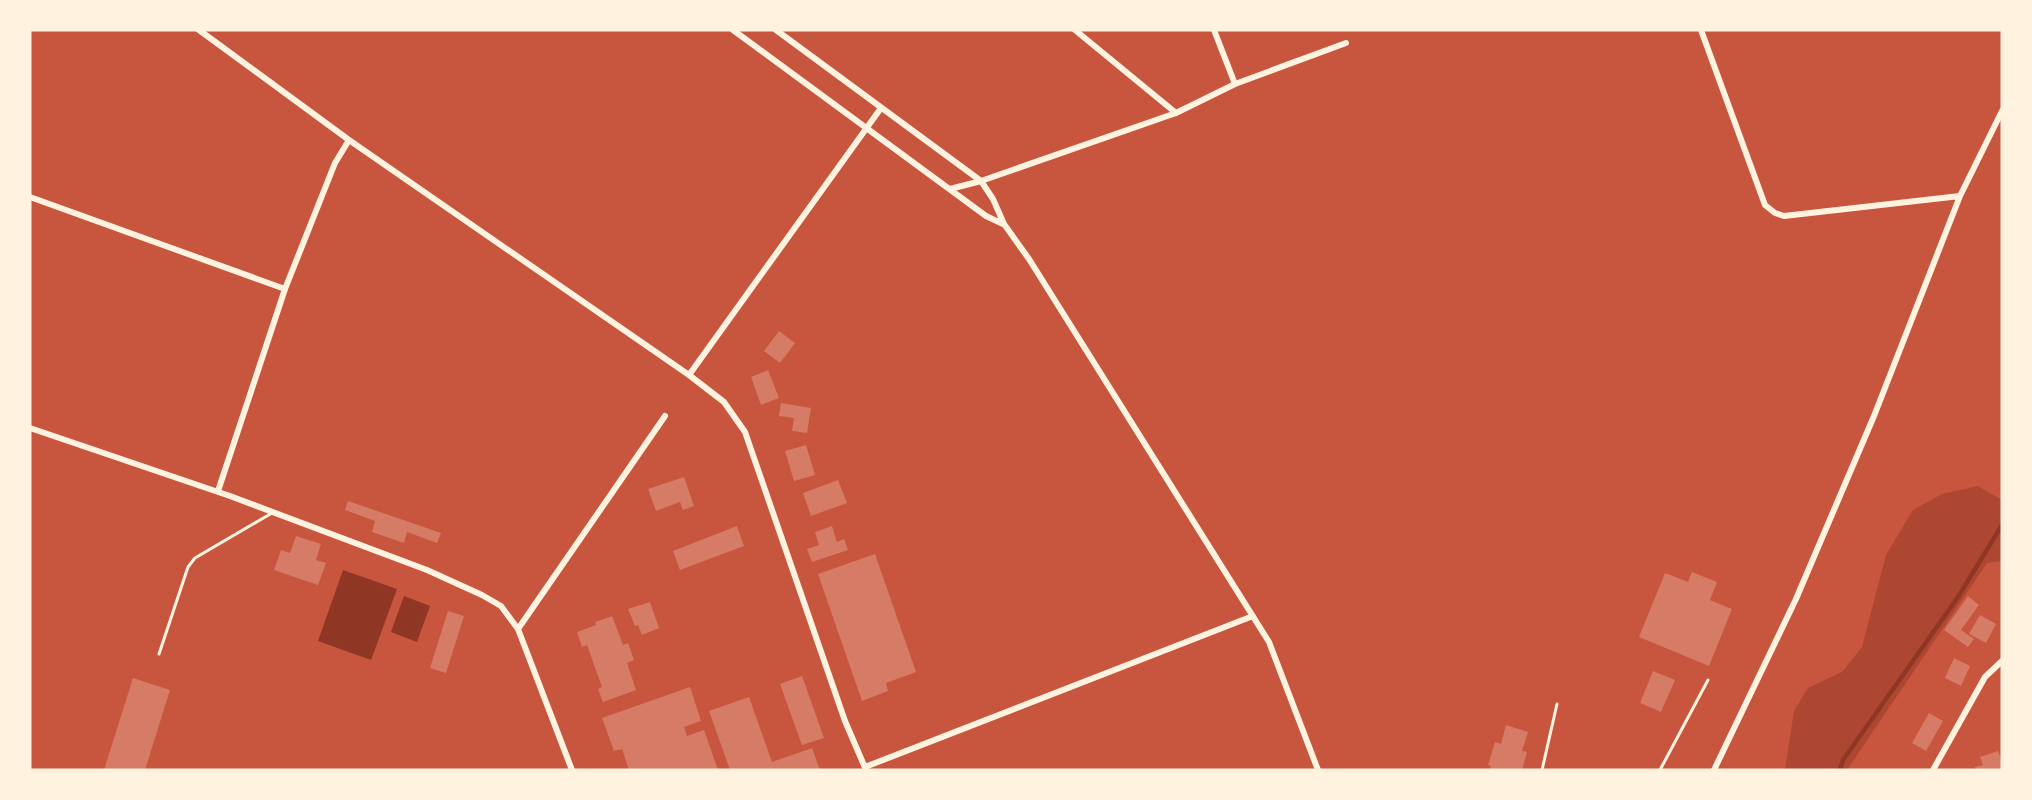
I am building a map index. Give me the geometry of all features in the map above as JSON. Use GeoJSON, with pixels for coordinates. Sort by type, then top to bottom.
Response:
{"type":"FeatureCollection","features":[{"type":"Feature","properties":{"kind":"street"},"geometry":{"type":"LineString","coordinates":[[199,30],[349,140],[689,375],[724,402],[745,432],[863,769],[1253,616]]}},
{"type":"Feature","properties":{"kind":"street"},"geometry":{"type":"LineString","coordinates":[[733,30],[986,216],[1004,224]]}},
{"type":"Feature","properties":{"kind":"street"},"geometry":{"type":"LineString","coordinates":[[776,30],[981,181],[993,199],[1004,224],[1029,259],[1269,642],[1318,770]]}},
{"type":"Feature","properties":{"kind":"street"},"geometry":{"type":"LineString","coordinates":[[1075,30],[1176,113]]}},
{"type":"Feature","properties":{"kind":"street"},"geometry":{"type":"LineString","coordinates":[[1214,30],[1235,84]]}},
{"type":"Feature","properties":{"kind":"street"},"geometry":{"type":"LineString","coordinates":[[1701,30],[1765,205],[1775,213],[1784,216],[1960,196]]}},
{"type":"Feature","properties":{"kind":"street"},"geometry":{"type":"LineString","coordinates":[[950,189],[981,181],[1176,113],[1235,84],[1346,43]]}},
{"type":"Feature","properties":{"kind":"street"},"geometry":{"type":"LineString","coordinates":[[689,375],[881,108]]}},
{"type":"Feature","properties":{"kind":"street"},"geometry":{"type":"LineString","coordinates":[[1714,770],[1810,567],[1874,416],[1960,196],[2002,111]]}},
{"type":"Feature","properties":{"kind":"street"},"geometry":{"type":"LineString","coordinates":[[218,491],[285,289],[335,163],[349,140]]}},
{"type":"Feature","properties":{"kind":"street"},"geometry":{"type":"LineString","coordinates":[[30,197],[285,289]]}},
{"type":"Feature","properties":{"kind":"street"},"geometry":{"type":"LineString","coordinates":[[518,629],[665,416]]}},
{"type":"Feature","properties":{"kind":"street"},"geometry":{"type":"LineString","coordinates":[[30,428],[274,512],[426,570],[501,606],[518,629],[572,770]]}},
{"type":"Feature","properties":{"kind":"street"},"geometry":{"type":"LineString","coordinates":[[1933,770],[1985,677],[2002,661]]}},
{"type":"Feature","properties":{"kind":"lane"},"geometry":{"type":"LineString","coordinates":[[159,654],[188,567],[195,558],[274,512]]}},
{"type":"Feature","properties":{"kind":"lane"},"geometry":{"type":"LineString","coordinates":[[1660,770],[1708,680]]}},
{"type":"Feature","properties":{"kind":"lane"},"geometry":{"type":"LineString","coordinates":[[1542,770],[1557,705]]}},
{"type":"Feature","properties":{"kind":"shaded area"},"geometry":{"type":"Polygon","coordinates":[[[1978,486],[2002,500],[2002,561],[1987,563],[1847,770],[1785,770],[1794,711],[1808,688],[1842,672],[1862,647],[1886,555],[1913,510],[1942,494],[1978,486]]]}},
{"type":"Feature","properties":{"kind":"shaded area"},"geometry":{"type":"Polygon","coordinates":[[[343,570],[397,589],[371,660],[318,641],[343,570]]]}},
{"type":"Feature","properties":{"kind":"shaded area"},"geometry":{"type":"Polygon","coordinates":[[[404,596],[430,606],[417,642],[391,632],[404,596]]]}},
{"type":"Feature","properties":{"kind":"building"},"geometry":{"type":"Polygon","coordinates":[[[779,331],[795,343],[780,363],[764,351],[779,331]]]}},
{"type":"Feature","properties":{"kind":"building"},"geometry":{"type":"Polygon","coordinates":[[[768,370],[779,398],[761,405],[751,377],[768,370]]]}},
{"type":"Feature","properties":{"kind":"building"},"geometry":{"type":"Polygon","coordinates":[[[781,403],[811,408],[807,433],[792,431],[794,418],[779,416],[781,403]]]}},
{"type":"Feature","properties":{"kind":"building"},"geometry":{"type":"Polygon","coordinates":[[[806,445],[815,475],[794,481],[785,451],[806,445]]]}},
{"type":"Feature","properties":{"kind":"building"},"geometry":{"type":"Polygon","coordinates":[[[684,477],[694,506],[683,510],[680,502],[656,511],[648,489],[684,477]]]}},
{"type":"Feature","properties":{"kind":"building"},"geometry":{"type":"Polygon","coordinates":[[[838,480],[847,503],[811,516],[803,493],[838,480]]]}},
{"type":"Feature","properties":{"kind":"building"},"geometry":{"type":"Polygon","coordinates":[[[348,501],[441,533],[437,543],[407,532],[404,543],[372,532],[375,521],[345,510],[348,501]]]}},
{"type":"Feature","properties":{"kind":"building"},"geometry":{"type":"Polygon","coordinates":[[[737,526],[744,546],[680,570],[673,551],[737,526]]]}},
{"type":"Feature","properties":{"kind":"building"},"geometry":{"type":"Polygon","coordinates":[[[832,526],[837,542],[844,539],[848,550],[812,562],[807,549],[819,545],[815,532],[832,526]]]}},
{"type":"Feature","properties":{"kind":"building"},"geometry":{"type":"Polygon","coordinates":[[[296,536],[321,544],[316,560],[326,563],[318,585],[274,570],[281,550],[290,553],[296,536]]]}},
{"type":"Feature","properties":{"kind":"building"},"geometry":{"type":"Polygon","coordinates":[[[875,554],[916,672],[886,683],[888,691],[862,701],[818,574],[875,554]]]}},
{"type":"Feature","properties":{"kind":"building"},"geometry":{"type":"Polygon","coordinates":[[[1692,572],[1717,582],[1710,600],[1732,609],[1709,666],[1639,637],[1665,573],[1688,582],[1692,572]]]}},
{"type":"Feature","properties":{"kind":"building"},"geometry":{"type":"Polygon","coordinates":[[[1968,596],[1979,605],[1961,630],[1974,639],[1968,647],[1944,630],[1968,596]]]}},
{"type":"Feature","properties":{"kind":"building"},"geometry":{"type":"Polygon","coordinates":[[[650,602],[659,628],[642,635],[638,625],[635,626],[628,609],[650,602]]]}},
{"type":"Feature","properties":{"kind":"building"},"geometry":{"type":"Polygon","coordinates":[[[448,611],[464,616],[446,673],[430,668],[448,611]]]}},
{"type":"Feature","properties":{"kind":"building"},"geometry":{"type":"Polygon","coordinates":[[[1980,615],[1996,624],[1986,643],[1969,634],[1980,615]]]}},
{"type":"Feature","properties":{"kind":"building"},"geometry":{"type":"Polygon","coordinates":[[[612,616],[623,645],[628,643],[634,660],[627,663],[636,690],[603,702],[598,689],[602,687],[587,645],[582,647],[577,632],[612,616]]]}},
{"type":"Feature","properties":{"kind":"building"},"geometry":{"type":"Polygon","coordinates":[[[1954,658],[1970,666],[1961,686],[1945,678],[1954,658]]]}},
{"type":"Feature","properties":{"kind":"building"},"geometry":{"type":"Polygon","coordinates":[[[1653,671],[1675,680],[1661,712],[1640,703],[1653,671]]]}},
{"type":"Feature","properties":{"kind":"building"},"geometry":{"type":"Polygon","coordinates":[[[802,676],[824,738],[802,745],[780,684],[802,676]]]}},
{"type":"Feature","properties":{"kind":"building"},"geometry":{"type":"Polygon","coordinates":[[[133,678],[170,690],[145,770],[104,770],[133,678]]]}},
{"type":"Feature","properties":{"kind":"building"},"geometry":{"type":"Polygon","coordinates":[[[690,687],[701,721],[684,727],[687,736],[704,730],[718,770],[629,770],[622,749],[614,751],[602,718],[690,687]]]}},
{"type":"Feature","properties":{"kind":"building"},"geometry":{"type":"Polygon","coordinates":[[[749,697],[772,762],[812,748],[820,770],[730,770],[709,711],[749,697]]]}},
{"type":"Feature","properties":{"kind":"building"},"geometry":{"type":"Polygon","coordinates":[[[1929,713],[1943,721],[1926,751],[1912,743],[1929,713]]]}},
{"type":"Feature","properties":{"kind":"building"},"geometry":{"type":"Polygon","coordinates":[[[1506,725],[1528,732],[1522,751],[1527,752],[1522,770],[1490,770],[1491,766],[1488,765],[1495,742],[1501,744],[1506,725]]]}},
{"type":"Feature","properties":{"kind":"building"},"geometry":{"type":"Polygon","coordinates":[[[1998,751],[2002,770],[1976,770],[1975,767],[1983,765],[1980,757],[1998,751]]]}},
{"type":"Feature","properties":{"kind":"waterway"},"geometry":{"type":"LineString","coordinates":[[1840,770],[1843,760],[1958,597],[2002,525]]}}]}
